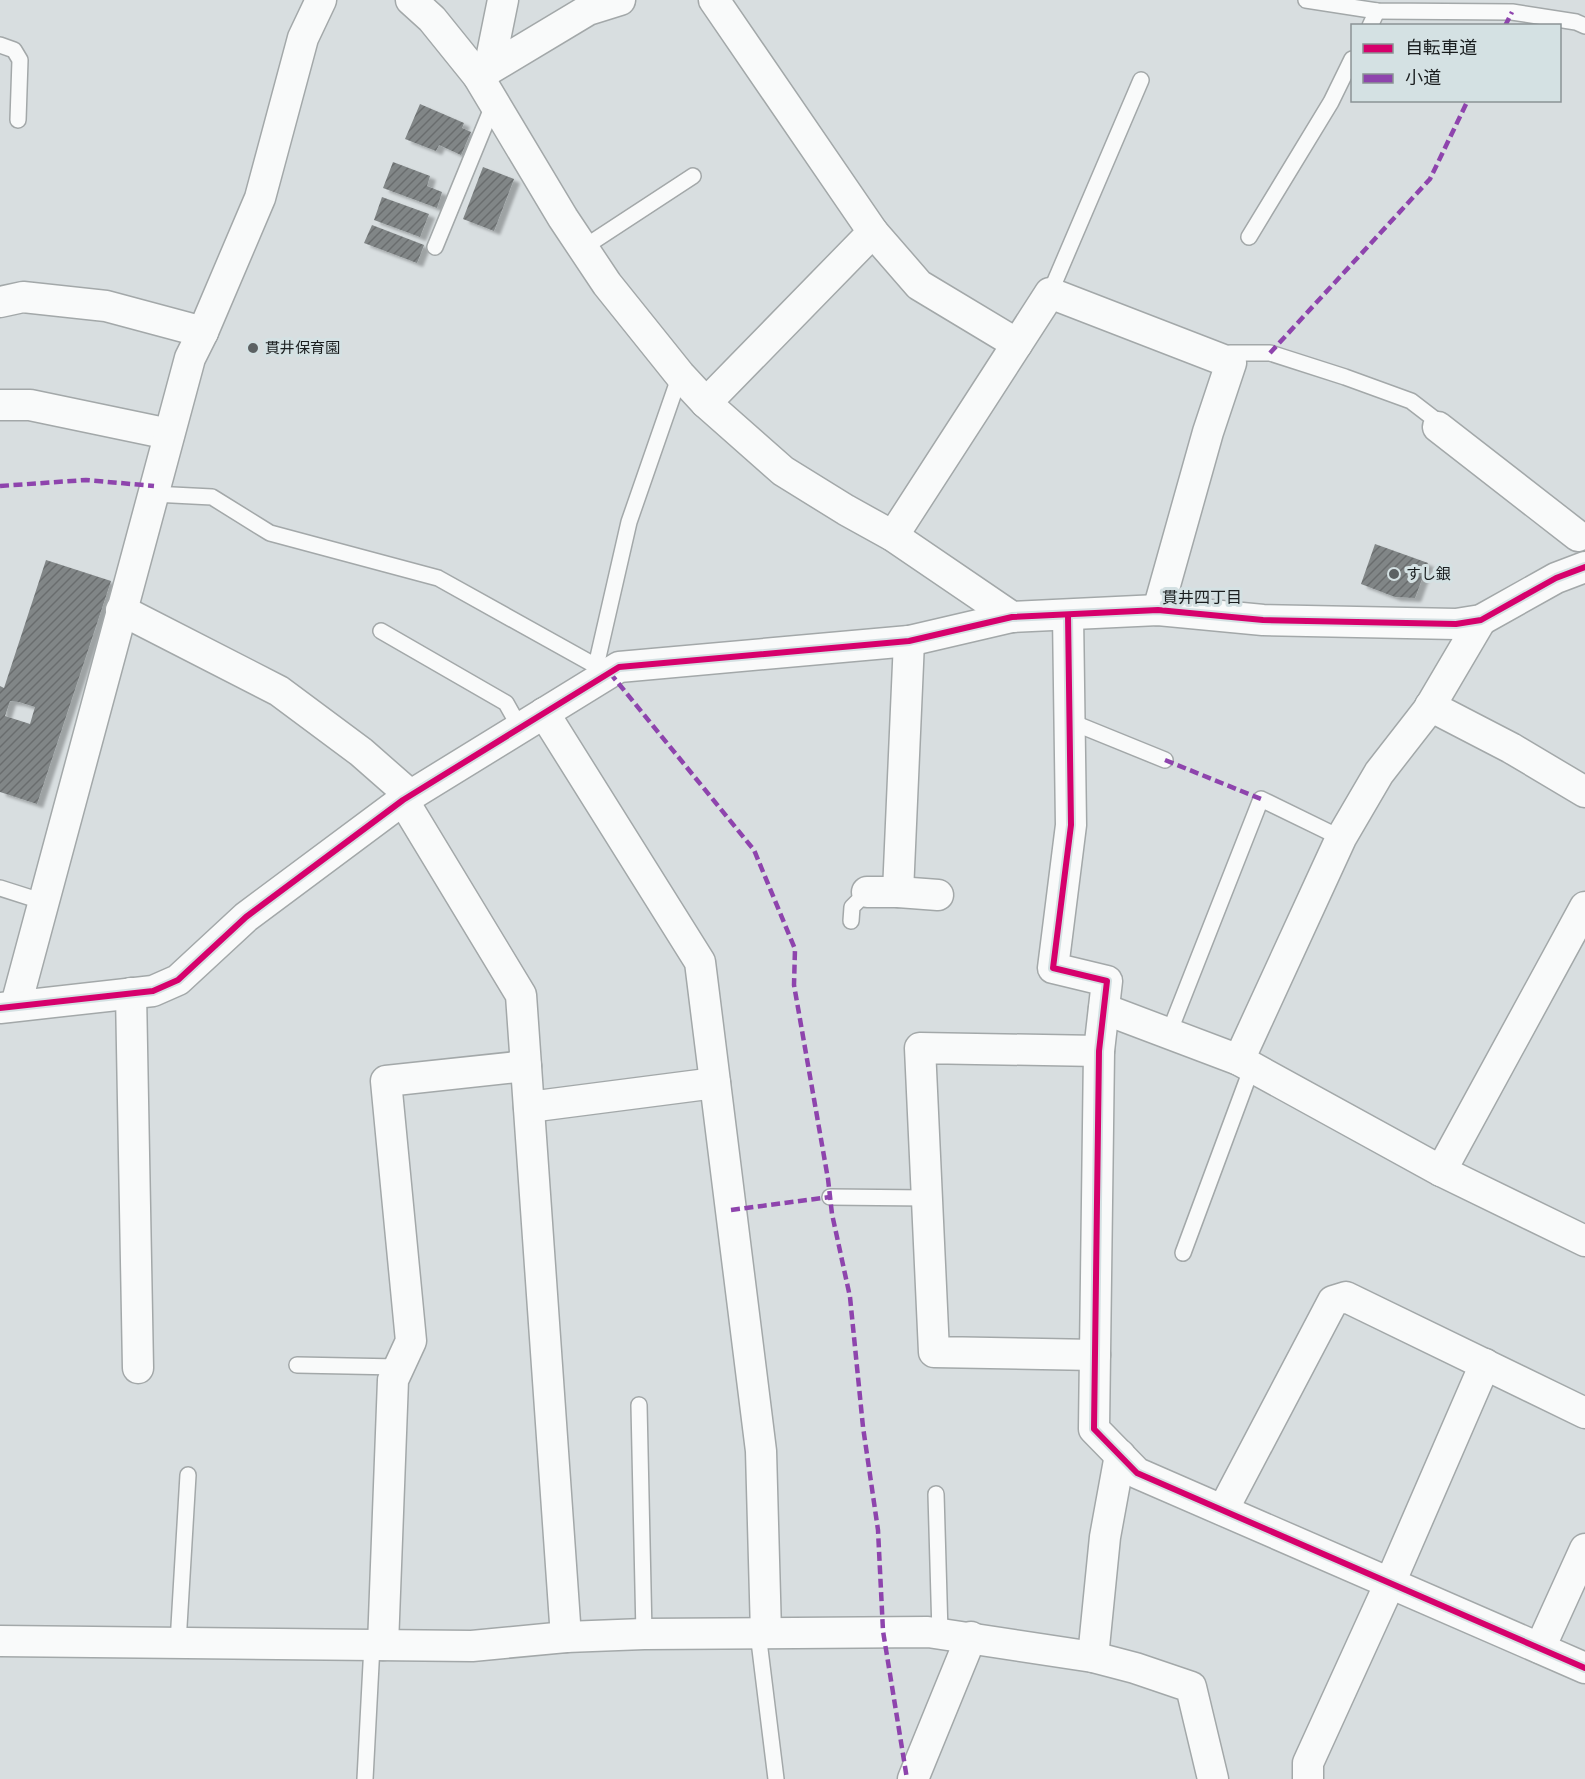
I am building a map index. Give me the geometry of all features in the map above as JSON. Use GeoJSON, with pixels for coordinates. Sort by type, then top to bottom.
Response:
{"type":"FeatureCollection","features":[{"type":"Feature","properties":{"kind":"street"},"geometry":{"type":"LineString","coordinates":[[321,0],[303,38],[260,198],[190,358],[44,902],[8,1007],[153,991],[178,980],[246,917],[407,797],[532,721],[600,671],[619,667],[909,641],[1012,617],[1158,610],[1263,620],[1456,624],[1481,620],[1556,578],[1585,567]]}},
{"type":"Feature","properties":{"kind":"street"},"geometry":{"type":"LineString","coordinates":[[411,0],[484,73],[495,104],[607,284],[680,375],[706,403],[783,471],[893,536],[1012,617]]}},
{"type":"Feature","properties":{"kind":"street"},"geometry":{"type":"LineString","coordinates":[[484,73],[503,0]]}},
{"type":"Feature","properties":{"kind":"street"},"geometry":{"type":"LineString","coordinates":[[484,73],[588,10],[620,0]]}},
{"type":"Feature","properties":{"kind":"street"},"geometry":{"type":"LineString","coordinates":[[714,0],[873,232],[919,285],[1017,344]]}},
{"type":"Feature","properties":{"kind":"street"},"geometry":{"type":"LineString","coordinates":[[706,403],[873,232]]}},
{"type":"Feature","properties":{"kind":"street"},"geometry":{"type":"LineString","coordinates":[[893,536],[1050,293],[1231,363],[1208,432],[1158,610]]}},
{"type":"Feature","properties":{"kind":"street"},"geometry":{"type":"LineString","coordinates":[[0,302],[23,297],[106,306],[203,332]]}},
{"type":"Feature","properties":{"kind":"street"},"geometry":{"type":"LineString","coordinates":[[0,405],[30,405],[169,434]]}},
{"type":"Feature","properties":{"kind":"street"},"geometry":{"type":"LineString","coordinates":[[1438,427],[1582,529],[1556,578]]}},
{"type":"Feature","properties":{"kind":"street"},"geometry":{"type":"LineString","coordinates":[[121,610],[279,691],[361,752],[407,797],[521,995],[566,1637]]}},
{"type":"Feature","properties":{"kind":"street"},"geometry":{"type":"LineString","coordinates":[[1068,615],[1071,825],[1053,968],[1107,981],[1099,1051],[1094,1428],[1137,1473],[1585,1668]]}},
{"type":"Feature","properties":{"kind":"street"},"geometry":{"type":"LineString","coordinates":[[1245,1063],[1341,838],[1379,773],[1430,706],[1481,620]]}},
{"type":"Feature","properties":{"kind":"street"},"geometry":{"type":"LineString","coordinates":[[898,892],[909,641]]}},
{"type":"Feature","properties":{"kind":"street"},"geometry":{"type":"LineString","coordinates":[[1430,706],[1511,748],[1585,792]]}},
{"type":"Feature","properties":{"kind":"street"},"geometry":{"type":"LineString","coordinates":[[532,721],[700,962],[761,1451],[762,1633]]}},
{"type":"Feature","properties":{"kind":"street"},"geometry":{"type":"LineString","coordinates":[[867,892],[938,895]]}},
{"type":"Feature","properties":{"kind":"street"},"geometry":{"type":"LineString","coordinates":[[1441,1171],[1585,907]]}},
{"type":"Feature","properties":{"kind":"street"},"geometry":{"type":"LineString","coordinates":[[131,993],[138,1368]]}},
{"type":"Feature","properties":{"kind":"street"},"geometry":{"type":"LineString","coordinates":[[1104,1009],[1245,1063],[1441,1171],[1585,1241]]}},
{"type":"Feature","properties":{"kind":"street"},"geometry":{"type":"LineString","coordinates":[[1095,1354],[934,1352],[920,1048],[1099,1051]]}},
{"type":"Feature","properties":{"kind":"street"},"geometry":{"type":"LineString","coordinates":[[378,1645],[393,1380],[411,1341],[386,1081],[526,1066]]}},
{"type":"Feature","properties":{"kind":"street"},"geometry":{"type":"LineString","coordinates":[[529,1107],[715,1083]]}},
{"type":"Feature","properties":{"kind":"street"},"geometry":{"type":"LineString","coordinates":[[1223,1510],[1333,1301],[1346,1297],[1585,1413]]}},
{"type":"Feature","properties":{"kind":"street"},"geometry":{"type":"LineString","coordinates":[[1308,1779],[1308,1763],[1390,1583],[1485,1364]]}},
{"type":"Feature","properties":{"kind":"street"},"geometry":{"type":"LineString","coordinates":[[1093,1657],[1105,1537],[1120,1455]]}},
{"type":"Feature","properties":{"kind":"street"},"geometry":{"type":"LineString","coordinates":[[1540,1648],[1585,1549]]}},
{"type":"Feature","properties":{"kind":"street"},"geometry":{"type":"LineString","coordinates":[[0,1641],[472,1646],[566,1637],[644,1634],[884,1631],[940,1633],[1093,1657],[1191,1687],[1214,1779]]}},
{"type":"Feature","properties":{"kind":"street"},"geometry":{"type":"LineString","coordinates":[[913,1779],[971,1637]]}},
{"type":"Feature","properties":{"kind":"lane"},"geometry":{"type":"LineString","coordinates":[[1306,0],[1377,11],[1512,12],[1575,22],[1585,26]]}},
{"type":"Feature","properties":{"kind":"lane"},"geometry":{"type":"LineString","coordinates":[[1371,24],[1377,11]]}},
{"type":"Feature","properties":{"kind":"lane"},"geometry":{"type":"LineString","coordinates":[[0,45],[14,50],[20,60],[18,120]]}},
{"type":"Feature","properties":{"kind":"lane"},"geometry":{"type":"LineString","coordinates":[[1250,237],[1351,63]]}},
{"type":"Feature","properties":{"kind":"lane"},"geometry":{"type":"LineString","coordinates":[[1050,293],[1141,80]]}},
{"type":"Feature","properties":{"kind":"lane"},"geometry":{"type":"LineString","coordinates":[[435,247],[495,104]]}},
{"type":"Feature","properties":{"kind":"lane"},"geometry":{"type":"LineString","coordinates":[[583,248],[693,176]]}},
{"type":"Feature","properties":{"kind":"lane"},"geometry":{"type":"LineString","coordinates":[[1225,361],[1230,353],[1270,353],[1411,401],[1437,421],[1438,427]]}},
{"type":"Feature","properties":{"kind":"lane"},"geometry":{"type":"LineString","coordinates":[[153,494],[212,497],[270,533],[438,578],[600,671],[629,522],[680,375]]}},
{"type":"Feature","properties":{"kind":"lane"},"geometry":{"type":"LineString","coordinates":[[381,631],[506,703],[532,721]]}},
{"type":"Feature","properties":{"kind":"lane"},"geometry":{"type":"LineString","coordinates":[[1069,721],[1165,760]]}},
{"type":"Feature","properties":{"kind":"lane"},"geometry":{"type":"LineString","coordinates":[[1169,1033],[1261,799],[1341,838]]}},
{"type":"Feature","properties":{"kind":"lane"},"geometry":{"type":"LineString","coordinates":[[0,888],[44,902]]}},
{"type":"Feature","properties":{"kind":"lane"},"geometry":{"type":"LineString","coordinates":[[851,921],[852,907],[867,892]]}},
{"type":"Feature","properties":{"kind":"lane"},"geometry":{"type":"LineString","coordinates":[[1184,1253],[1245,1063]]}},
{"type":"Feature","properties":{"kind":"lane"},"geometry":{"type":"LineString","coordinates":[[830,1197],[927,1198]]}},
{"type":"Feature","properties":{"kind":"lane"},"geometry":{"type":"LineString","coordinates":[[297,1365],[398,1367]]}},
{"type":"Feature","properties":{"kind":"lane"},"geometry":{"type":"LineString","coordinates":[[639,1405],[644,1634]]}},
{"type":"Feature","properties":{"kind":"lane"},"geometry":{"type":"LineString","coordinates":[[178,1643],[188,1475]]}},
{"type":"Feature","properties":{"kind":"lane"},"geometry":{"type":"LineString","coordinates":[[936,1494],[940,1633]]}},
{"type":"Feature","properties":{"kind":"lane"},"geometry":{"type":"LineString","coordinates":[[762,1633],[776,1779]]}},
{"type":"Feature","properties":{"kind":"lane"},"geometry":{"type":"LineString","coordinates":[[365,1779],[378,1645]]}},
{"type":"Feature","properties":{"kind":"building"},"geometry":{"type":"Polygon","coordinates":[[[420,104],[464,123],[462,128],[471,132],[461,155],[439,145],[436,151],[405,139],[420,104]]]}},
{"type":"Feature","properties":{"kind":"building"},"geometry":{"type":"Polygon","coordinates":[[[393,162],[430,176],[427,186],[442,192],[437,208],[383,188],[393,162]]]}},
{"type":"Feature","properties":{"kind":"building"},"geometry":{"type":"Polygon","coordinates":[[[483,167],[514,179],[494,231],[463,219],[483,167]]]}},
{"type":"Feature","properties":{"kind":"building"},"geometry":{"type":"Polygon","coordinates":[[[382,197],[429,214],[420,237],[374,220],[382,197]]]}},
{"type":"Feature","properties":{"kind":"building"},"geometry":{"type":"Polygon","coordinates":[[[372,225],[424,245],[417,263],[364,243],[372,225]]]}},
{"type":"Feature","properties":{"kind":"building","name":"すし銀"},"geometry":{"type":"Polygon","coordinates":[[[1375,544],[1428,563],[1415,598],[1395,597],[1361,584],[1375,544]]]}},
{"type":"Feature","properties":{"kind":"building"},"geometry":{"type":"Polygon","coordinates":[[[46,560],[111,581],[37,804],[0,792],[0,686],[4,688],[46,560]],[[10,701],[5,716],[30,724],[35,707],[10,701]]]}},
{"type":"Feature","properties":{"kind":"marked path"},"geometry":{"type":"LineString","coordinates":[[1506,24],[1512,12]]}},
{"type":"Feature","properties":{"kind":"marked path"},"geometry":{"type":"LineString","coordinates":[[1270,353],[1430,179],[1467,102]]}},
{"type":"Feature","properties":{"kind":"marked path"},"geometry":{"type":"LineString","coordinates":[[0,486],[86,480],[154,486]]}},
{"type":"Feature","properties":{"kind":"marked path"},"geometry":{"type":"LineString","coordinates":[[610,673],[754,850],[795,949],[794,985],[832,1214],[850,1297],[863,1427],[878,1530],[883,1631],[907,1779]]}},
{"type":"Feature","properties":{"kind":"marked path"},"geometry":{"type":"LineString","coordinates":[[1165,760],[1261,799]]}},
{"type":"Feature","properties":{"kind":"marked path"},"geometry":{"type":"LineString","coordinates":[[731,1210],[830,1197]]}},
{"type":"Feature","properties":{"kind":"cycle path"},"geometry":{"type":"LineString","coordinates":[[0,1008],[153,991],[178,980],[246,917],[403,800],[619,667],[909,641],[1012,617],[1158,610],[1263,620],[1456,624],[1481,620],[1556,578],[1585,567]]}},
{"type":"Feature","properties":{"kind":"cycle path"},"geometry":{"type":"LineString","coordinates":[[1068,615],[1071,825],[1053,968],[1107,981],[1099,1051],[1094,1429],[1137,1473],[1585,1668]]}},
{"type":"Feature","properties":{"kind":"place","name":"貫井保育園"},"geometry":{"type":"Point","coordinates":[253,348]}},
{"type":"Feature","properties":{"kind":"place","name":"すし銀"},"geometry":{"type":"Point","coordinates":[1394,574]}},
{"type":"Feature","properties":{"kind":"district","name":"貫井四丁目"},"geometry":{"type":"Point","coordinates":[1202,597]}}]}
